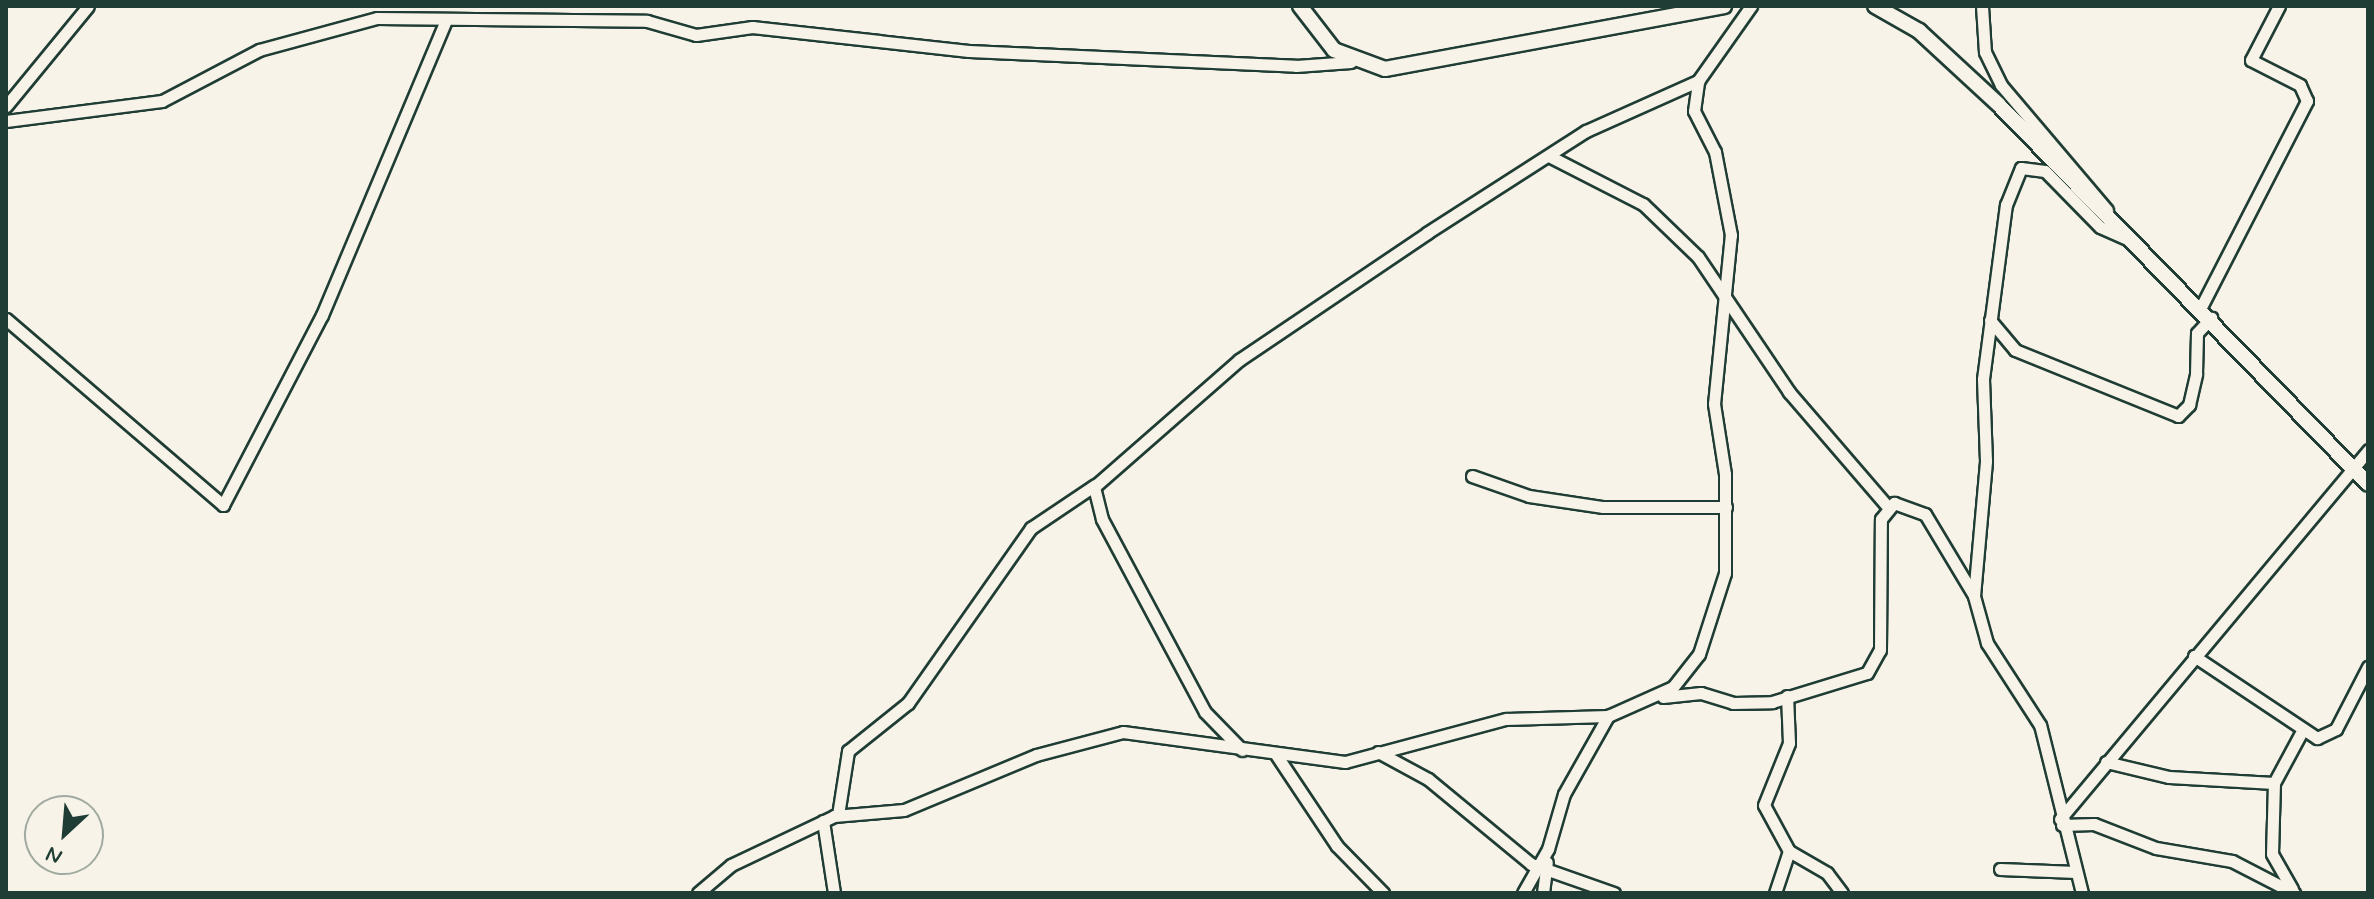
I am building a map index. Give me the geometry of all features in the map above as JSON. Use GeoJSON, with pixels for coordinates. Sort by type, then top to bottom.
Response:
{"type":"FeatureCollection","features":[{"type":"Feature","properties":{"kind":"street"},"geometry":{"type":"LineString","coordinates":[[6,106],[88,6]]}},
{"type":"Feature","properties":{"kind":"street"},"geometry":{"type":"LineString","coordinates":[[1300,6],[1322,39],[1351,62]]}},
{"type":"Feature","properties":{"kind":"street"},"geometry":{"type":"LineString","coordinates":[[6,121],[162,101],[259,50],[359,22],[445,22],[505,16],[612,27],[647,21],[696,35],[752,27],[969,51],[1296,66],[1351,62],[1413,67],[1724,6]]}},
{"type":"Feature","properties":{"kind":"street"},"geometry":{"type":"LineString","coordinates":[[1651,701],[1687,672],[1711,625],[1725,573],[1726,507],[1714,404],[1730,220],[1715,152],[1695,118],[1698,81],[1751,6]]}},
{"type":"Feature","properties":{"kind":"street"},"geometry":{"type":"LineString","coordinates":[[1875,6],[1919,31],[2110,214]]}},
{"type":"Feature","properties":{"kind":"street"},"geometry":{"type":"LineString","coordinates":[[1982,6],[1985,52],[2001,85],[2110,214],[2368,484]]}},
{"type":"Feature","properties":{"kind":"street"},"geometry":{"type":"LineString","coordinates":[[1990,320],[2012,349],[2178,416],[2196,374],[2197,333],[2307,101],[2300,85],[2251,60],[2279,6]]}},
{"type":"Feature","properties":{"kind":"street"},"geometry":{"type":"LineString","coordinates":[[6,319],[223,505],[322,315],[445,22]]}},
{"type":"Feature","properties":{"kind":"street"},"geometry":{"type":"LineString","coordinates":[[838,815],[848,751],[908,703],[1031,528],[1096,484],[1239,360],[1612,117],[1698,81]]}},
{"type":"Feature","properties":{"kind":"street"},"geometry":{"type":"LineString","coordinates":[[1549,156],[1652,210],[1725,292],[1777,377],[1888,507]]}},
{"type":"Feature","properties":{"kind":"street"},"geometry":{"type":"LineString","coordinates":[[1974,596],[1990,320],[2006,205],[2021,168],[2045,171],[2100,227],[2138,244]]}},
{"type":"Feature","properties":{"kind":"street"},"geometry":{"type":"LineString","coordinates":[[2061,822],[2106,762],[2368,450]]}},
{"type":"Feature","properties":{"kind":"street"},"geometry":{"type":"LineString","coordinates":[[1472,476],[1529,496],[1603,507],[1726,507]]}},
{"type":"Feature","properties":{"kind":"street"},"geometry":{"type":"LineString","coordinates":[[1096,484],[1102,519],[1205,712],[1242,751]]}},
{"type":"Feature","properties":{"kind":"street"},"geometry":{"type":"LineString","coordinates":[[1888,507],[1907,504],[1925,514],[1974,596],[1987,643],[2040,725],[2061,822],[2082,893]]}},
{"type":"Feature","properties":{"kind":"street"},"geometry":{"type":"LineString","coordinates":[[698,893],[731,865],[838,815],[904,810],[1036,755],[1123,732],[1277,756],[1345,762],[1525,716],[1608,716],[1687,692],[1738,704],[1854,681],[1877,661],[1881,530],[1888,507]]}},
{"type":"Feature","properties":{"kind":"street"},"geometry":{"type":"LineString","coordinates":[[2194,656],[2302,731],[2331,735],[2362,692],[2368,667]]}},
{"type":"Feature","properties":{"kind":"street"},"geometry":{"type":"LineString","coordinates":[[1787,696],[1789,743],[1764,810],[1789,851],[1827,873],[1842,893]]}},
{"type":"Feature","properties":{"kind":"street"},"geometry":{"type":"LineString","coordinates":[[1523,893],[1542,868],[1564,794],[1608,716]]}},
{"type":"Feature","properties":{"kind":"street"},"geometry":{"type":"LineString","coordinates":[[2294,892],[2272,854],[2274,783],[2302,731]]}},
{"type":"Feature","properties":{"kind":"street"},"geometry":{"type":"LineString","coordinates":[[1378,752],[1428,779],[1542,868],[1614,893]]}},
{"type":"Feature","properties":{"kind":"street"},"geometry":{"type":"LineString","coordinates":[[1277,756],[1337,846],[1380,889],[1390,893]]}},
{"type":"Feature","properties":{"kind":"street"},"geometry":{"type":"LineString","coordinates":[[2106,762],[2169,777],[2274,783]]}},
{"type":"Feature","properties":{"kind":"street"},"geometry":{"type":"LineString","coordinates":[[823,821],[834,893]]}},
{"type":"Feature","properties":{"kind":"street"},"geometry":{"type":"LineString","coordinates":[[2061,822],[2094,824],[2156,848],[2221,858],[2294,892]]}},
{"type":"Feature","properties":{"kind":"street"},"geometry":{"type":"LineString","coordinates":[[1775,893],[1789,851]]}},
{"type":"Feature","properties":{"kind":"street"},"geometry":{"type":"LineString","coordinates":[[1542,868],[1543,893]]}},
{"type":"Feature","properties":{"kind":"street"},"geometry":{"type":"LineString","coordinates":[[2000,869],[2076,872]]}}]}
